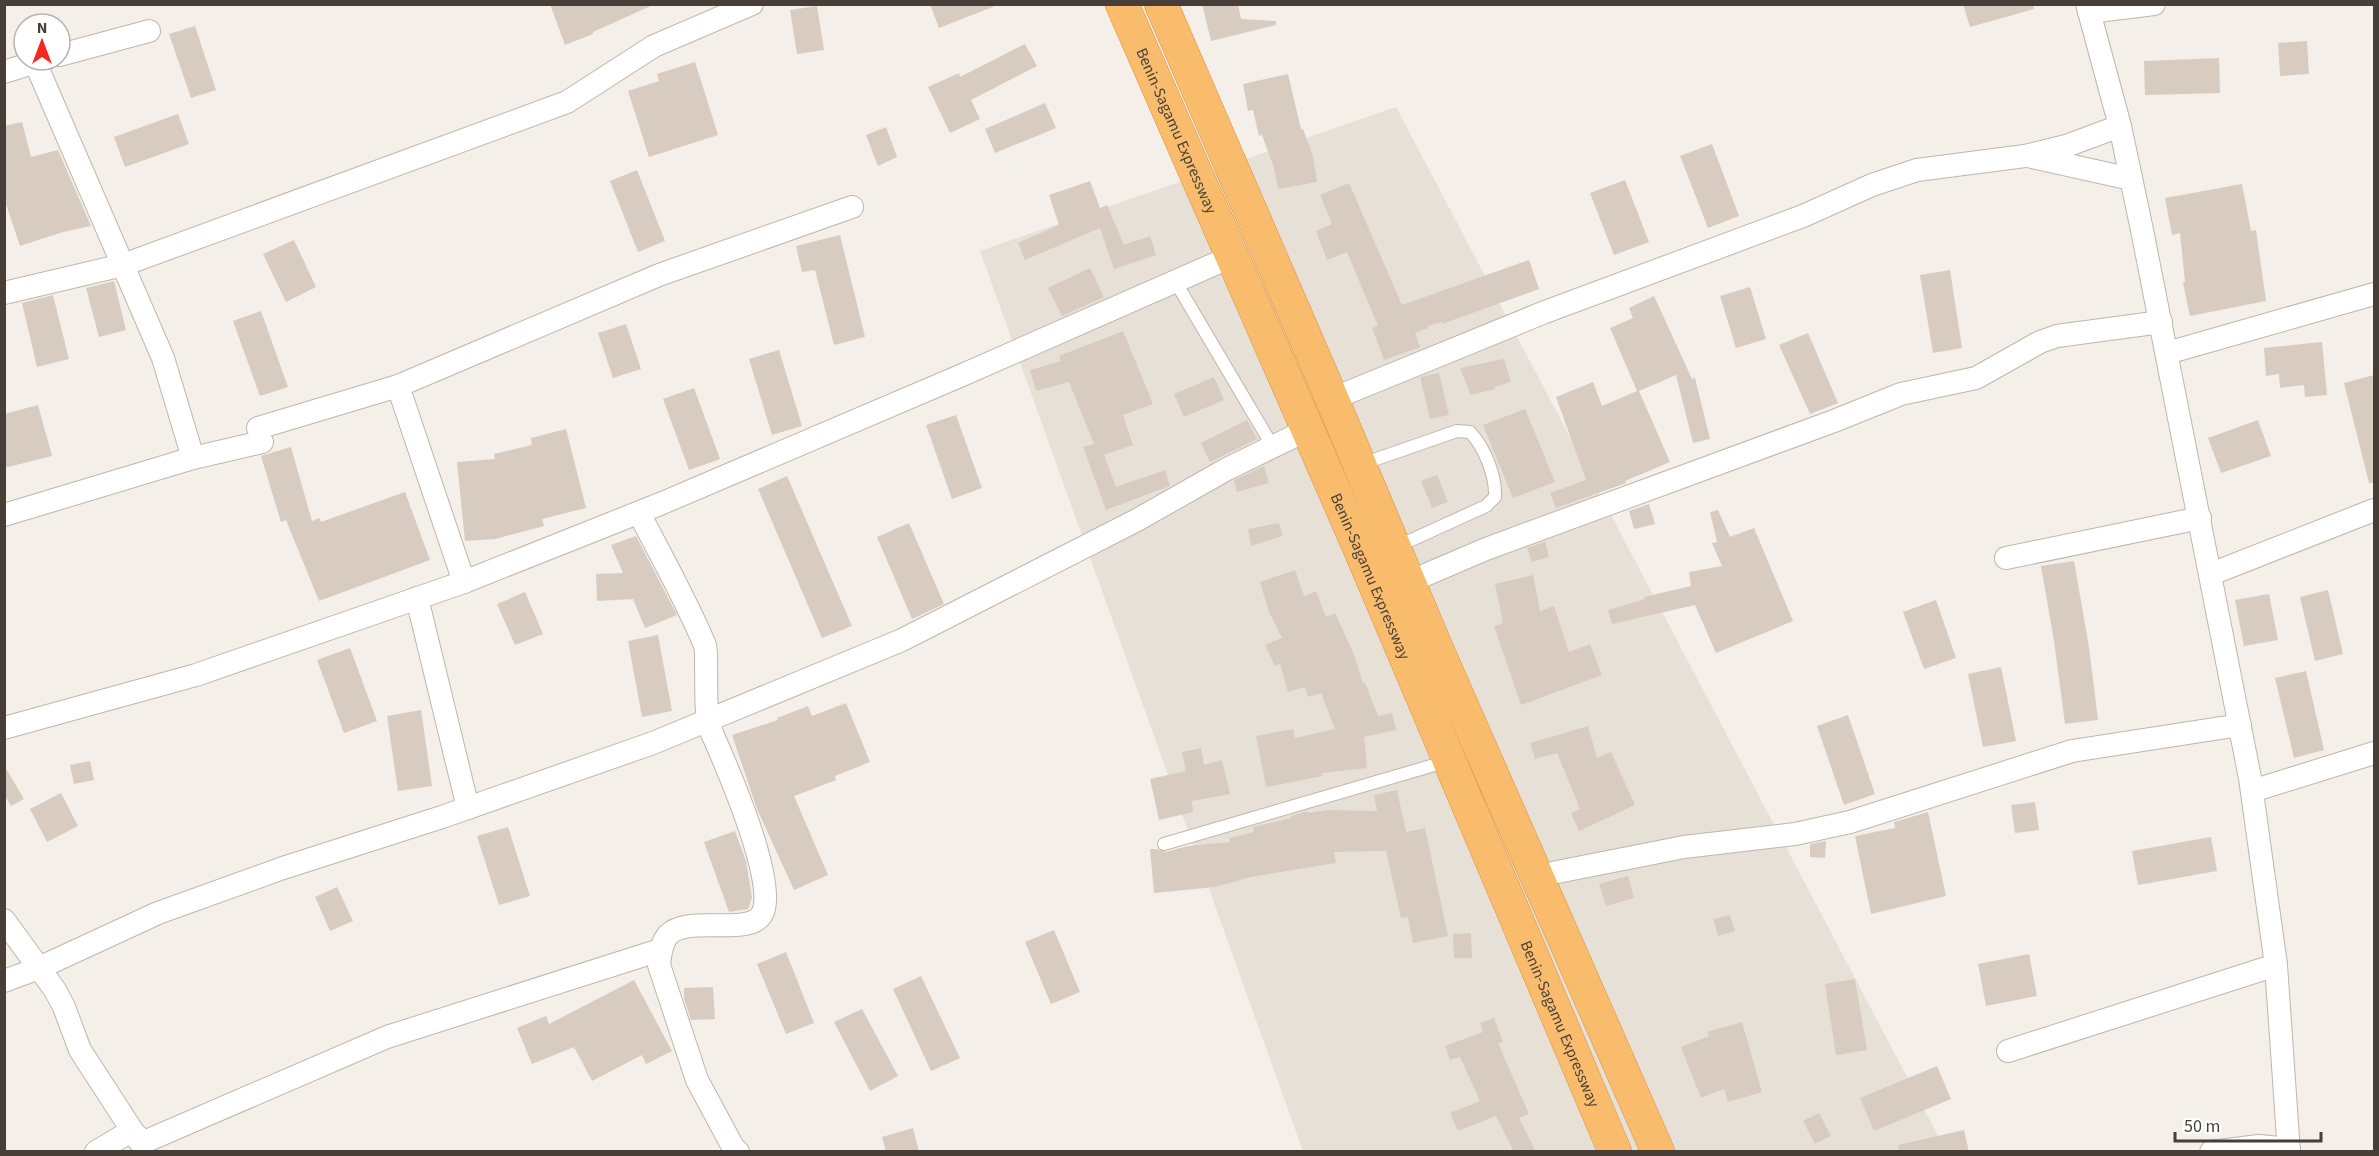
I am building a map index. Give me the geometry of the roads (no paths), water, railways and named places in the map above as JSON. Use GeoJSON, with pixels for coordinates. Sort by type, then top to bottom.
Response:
{"type":"FeatureCollection","features":[{"type":"Feature","properties":{"kind":"highway","name":"Benin-Sagamu Expressway"},"geometry":{"type":"LineString","coordinates":[[1122,4],[1309,429],[1613,1151]]}},
{"type":"Feature","properties":{"kind":"highway"},"geometry":{"type":"LineString","coordinates":[[1161,4],[1409,582],[1658,1152]]}},
{"type":"Feature","properties":{"kind":"street"},"geometry":{"type":"LineString","coordinates":[[4,293],[123,265],[567,102],[654,46],[752,4]]}},
{"type":"Feature","properties":{"kind":"street"},"geometry":{"type":"LineString","coordinates":[[2154,4],[2088,8],[2120,126],[2200,518],[2252,791],[2276,965],[2289,1150],[2259,1146],[2211,1152]]}},
{"type":"Feature","properties":{"kind":"street"},"geometry":{"type":"LineString","coordinates":[[72,52],[149,31]]}},
{"type":"Feature","properties":{"kind":"street"},"geometry":{"type":"LineString","coordinates":[[43,72],[163,358],[193,458]]}},
{"type":"Feature","properties":{"kind":"street"},"geometry":{"type":"LineString","coordinates":[[1332,399],[1545,312],[1803,216],[1872,185],[1917,170],[2025,156],[2066,146],[2120,126]]}},
{"type":"Feature","properties":{"kind":"street"},"geometry":{"type":"LineString","coordinates":[[2025,156],[2131,179]]}},
{"type":"Feature","properties":{"kind":"street"},"geometry":{"type":"LineString","coordinates":[[4,515],[193,458],[398,386],[659,275],[852,207]]}},
{"type":"Feature","properties":{"kind":"street"},"geometry":{"type":"LineString","coordinates":[[4,728],[196,675],[464,582],[639,513],[950,381],[1233,256]]}},
{"type":"Feature","properties":{"kind":"street"},"geometry":{"type":"LineString","coordinates":[[2167,353],[2374,294]]}},
{"type":"Feature","properties":{"kind":"street"},"geometry":{"type":"LineString","coordinates":[[1409,582],[1486,549],[1834,421],[1901,394],[1976,378],[2040,342],[2057,336],[2161,322]]}},
{"type":"Feature","properties":{"kind":"street"},"geometry":{"type":"LineString","coordinates":[[398,386],[464,582]]}},
{"type":"Feature","properties":{"kind":"street"},"geometry":{"type":"LineString","coordinates":[[4,981],[39,968],[158,913],[283,868],[468,808],[652,743],[902,640],[1137,520],[1227,469],[1309,429]]}},
{"type":"Feature","properties":{"kind":"street"},"geometry":{"type":"LineString","coordinates":[[2211,574],[2374,510]]}},
{"type":"Feature","properties":{"kind":"street"},"geometry":{"type":"LineString","coordinates":[[639,513],[706,646],[707,720],[754,842],[763,876],[765,898],[763,913],[756,922],[744,925],[715,924],[682,928],[668,935],[660,950],[659,965],[697,1080],[733,1147],[738,1152]]}},
{"type":"Feature","properties":{"kind":"street"},"geometry":{"type":"LineString","coordinates":[[2006,558],[2200,518]]}},
{"type":"Feature","properties":{"kind":"street"},"geometry":{"type":"LineString","coordinates":[[417,598],[468,808]]}},
{"type":"Feature","properties":{"kind":"street"},"geometry":{"type":"LineString","coordinates":[[1537,876],[1684,847],[1795,834],[1850,822],[2072,751],[2240,724]]}},
{"type":"Feature","properties":{"kind":"street"},"geometry":{"type":"LineString","coordinates":[[2252,791],[2374,753]]}},
{"type":"Feature","properties":{"kind":"street"},"geometry":{"type":"LineString","coordinates":[[4,920],[64,1007],[80,1050],[131,1131],[147,1152]]}},
{"type":"Feature","properties":{"kind":"street"},"geometry":{"type":"LineString","coordinates":[[131,1131],[144,1142],[387,1037],[660,950]]}},
{"type":"Feature","properties":{"kind":"street"},"geometry":{"type":"LineString","coordinates":[[2008,1051],[2276,965]]}},
{"type":"Feature","properties":{"kind":"street"},"geometry":{"type":"LineString","coordinates":[[96,1152],[131,1131]]}},
{"type":"Feature","properties":{"kind":"lane"},"geometry":{"type":"LineString","coordinates":[[1175,281],[1273,447]]}},
{"type":"Feature","properties":{"kind":"lane"},"geometry":{"type":"LineString","coordinates":[[1360,465],[1457,431],[1470,432],[1478,441],[1495,484],[1495,497],[1486,506],[1395,548]]}},
{"type":"Feature","properties":{"kind":"lane"},"geometry":{"type":"LineString","coordinates":[[1164,844],[1450,760]]}}]}
